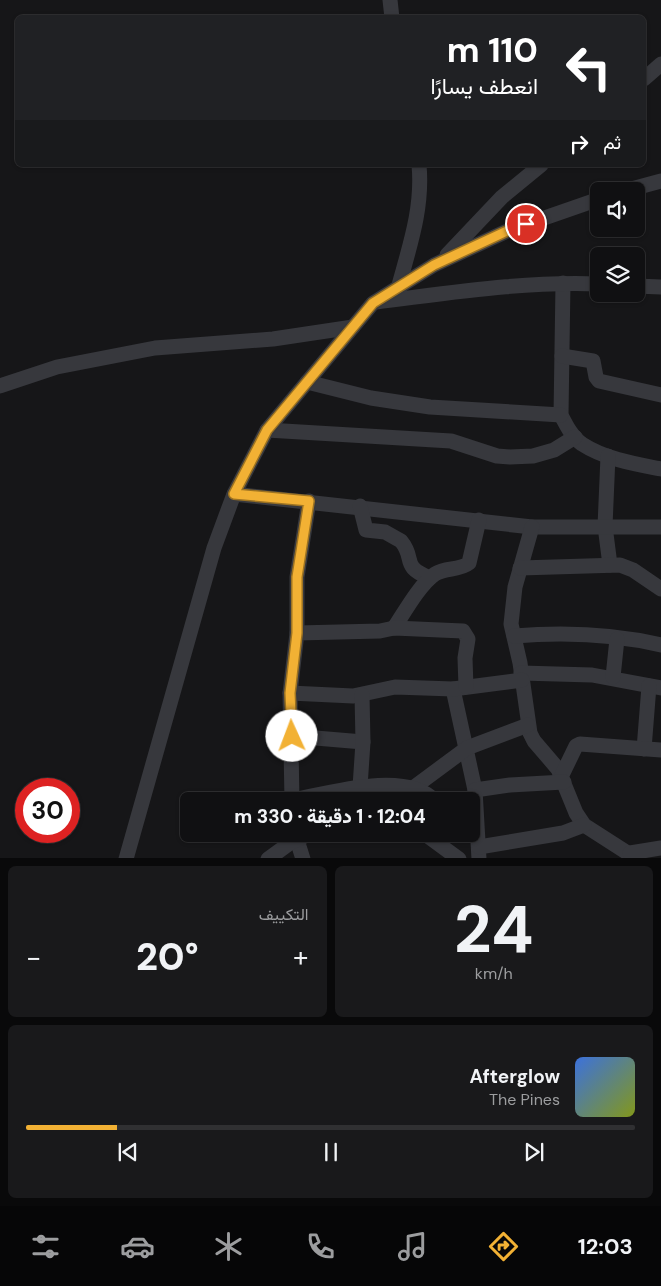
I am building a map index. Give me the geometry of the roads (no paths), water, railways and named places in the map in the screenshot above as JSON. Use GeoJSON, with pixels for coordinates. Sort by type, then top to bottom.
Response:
{"type":"FeatureCollection","features":[{"type":"Feature","properties":{"kind":"street"},"geometry":{"type":"LineString","coordinates":[[390,0],[392,15]]}},
{"type":"Feature","properties":{"kind":"street"},"geometry":{"type":"LineString","coordinates":[[646,78],[661,64]]}},
{"type":"Feature","properties":{"kind":"street"},"geometry":{"type":"LineString","coordinates":[[399,285],[417,219],[420,195],[419,167]]}},
{"type":"Feature","properties":{"kind":"street"},"geometry":{"type":"LineString","coordinates":[[440,262],[502,197],[539,167]]}},
{"type":"Feature","properties":{"kind":"street"},"geometry":{"type":"LineString","coordinates":[[645,185],[661,181]]}},
{"type":"Feature","properties":{"kind":"street"},"geometry":{"type":"LineString","coordinates":[[126,858],[214,548],[234,494],[267,430],[373,303],[399,285],[440,262],[507,231],[590,202]]}},
{"type":"Feature","properties":{"kind":"street"},"geometry":{"type":"LineString","coordinates":[[373,303],[502,287],[563,283],[590,284]]}},
{"type":"Feature","properties":{"kind":"street"},"geometry":{"type":"LineString","coordinates":[[563,283],[560,415],[575,438],[582,444],[608,456],[661,469]]}},
{"type":"Feature","properties":{"kind":"street"},"geometry":{"type":"LineString","coordinates":[[645,286],[661,287]]}},
{"type":"Feature","properties":{"kind":"street"},"geometry":{"type":"LineString","coordinates":[[0,386],[57,367],[155,348],[273,339],[353,327]]}},
{"type":"Feature","properties":{"kind":"street"},"geometry":{"type":"LineString","coordinates":[[562,356],[593,361],[596,377],[599,380],[661,395]]}},
{"type":"Feature","properties":{"kind":"street"},"geometry":{"type":"LineString","coordinates":[[307,382],[371,398],[430,407],[560,415]]}},
{"type":"Feature","properties":{"kind":"street"},"geometry":{"type":"LineString","coordinates":[[267,430],[442,440],[497,456],[510,457],[533,456],[554,450],[575,438]]}},
{"type":"Feature","properties":{"kind":"street"},"geometry":{"type":"LineString","coordinates":[[608,456],[605,526],[610,565]]}},
{"type":"Feature","properties":{"kind":"street"},"geometry":{"type":"LineString","coordinates":[[234,494],[360,506],[532,527],[661,527]]}},
{"type":"Feature","properties":{"kind":"street"},"geometry":{"type":"LineString","coordinates":[[292,792],[290,693],[297,633],[297,577],[309,501]]}},
{"type":"Feature","properties":{"kind":"street"},"geometry":{"type":"LineString","coordinates":[[360,506],[366,530],[385,532],[401,541],[407,551],[410,565],[417,573],[430,578]]}},
{"type":"Feature","properties":{"kind":"street"},"geometry":{"type":"LineString","coordinates":[[394,628],[430,578],[443,570],[464,567],[469,563],[479,520]]}},
{"type":"Feature","properties":{"kind":"street"},"geometry":{"type":"LineString","coordinates":[[532,527],[520,568],[510,624],[522,677],[528,725],[534,741],[563,779],[576,812],[584,825],[626,854],[661,848]]}},
{"type":"Feature","properties":{"kind":"street"},"geometry":{"type":"LineString","coordinates":[[520,568],[610,565],[633,570],[661,589]]}},
{"type":"Feature","properties":{"kind":"street"},"geometry":{"type":"LineString","coordinates":[[297,633],[380,631],[394,628],[463,631],[468,639],[460,688],[467,748],[475,790],[563,779]]}},
{"type":"Feature","properties":{"kind":"street"},"geometry":{"type":"LineString","coordinates":[[514,636],[567,633],[661,645]]}},
{"type":"Feature","properties":{"kind":"street"},"geometry":{"type":"LineString","coordinates":[[613,678],[617,639]]}},
{"type":"Feature","properties":{"kind":"street"},"geometry":{"type":"LineString","coordinates":[[290,693],[362,695],[395,687],[460,688],[522,677],[566,673],[613,678],[655,687],[644,749]]}},
{"type":"Feature","properties":{"kind":"street"},"geometry":{"type":"LineString","coordinates":[[360,787],[363,742],[362,695]]}},
{"type":"Feature","properties":{"kind":"street"},"geometry":{"type":"LineString","coordinates":[[413,788],[467,748],[528,725]]}},
{"type":"Feature","properties":{"kind":"street"},"geometry":{"type":"LineString","coordinates":[[292,736],[363,742]]}},
{"type":"Feature","properties":{"kind":"street"},"geometry":{"type":"LineString","coordinates":[[563,779],[576,746],[580,744],[661,750]]}},
{"type":"Feature","properties":{"kind":"street"},"geometry":{"type":"LineString","coordinates":[[336,792],[360,787],[413,788],[424,792]]}},
{"type":"Feature","properties":{"kind":"street"},"geometry":{"type":"LineString","coordinates":[[479,853],[563,833],[584,825]]}},
{"type":"Feature","properties":{"kind":"street"},"geometry":{"type":"LineString","coordinates":[[268,858],[290,842]]}},
{"type":"Feature","properties":{"kind":"street"},"geometry":{"type":"LineString","coordinates":[[298,842],[303,858]]}},
{"type":"Feature","properties":{"kind":"street"},"geometry":{"type":"LineString","coordinates":[[437,842],[460,858]]}}]}
